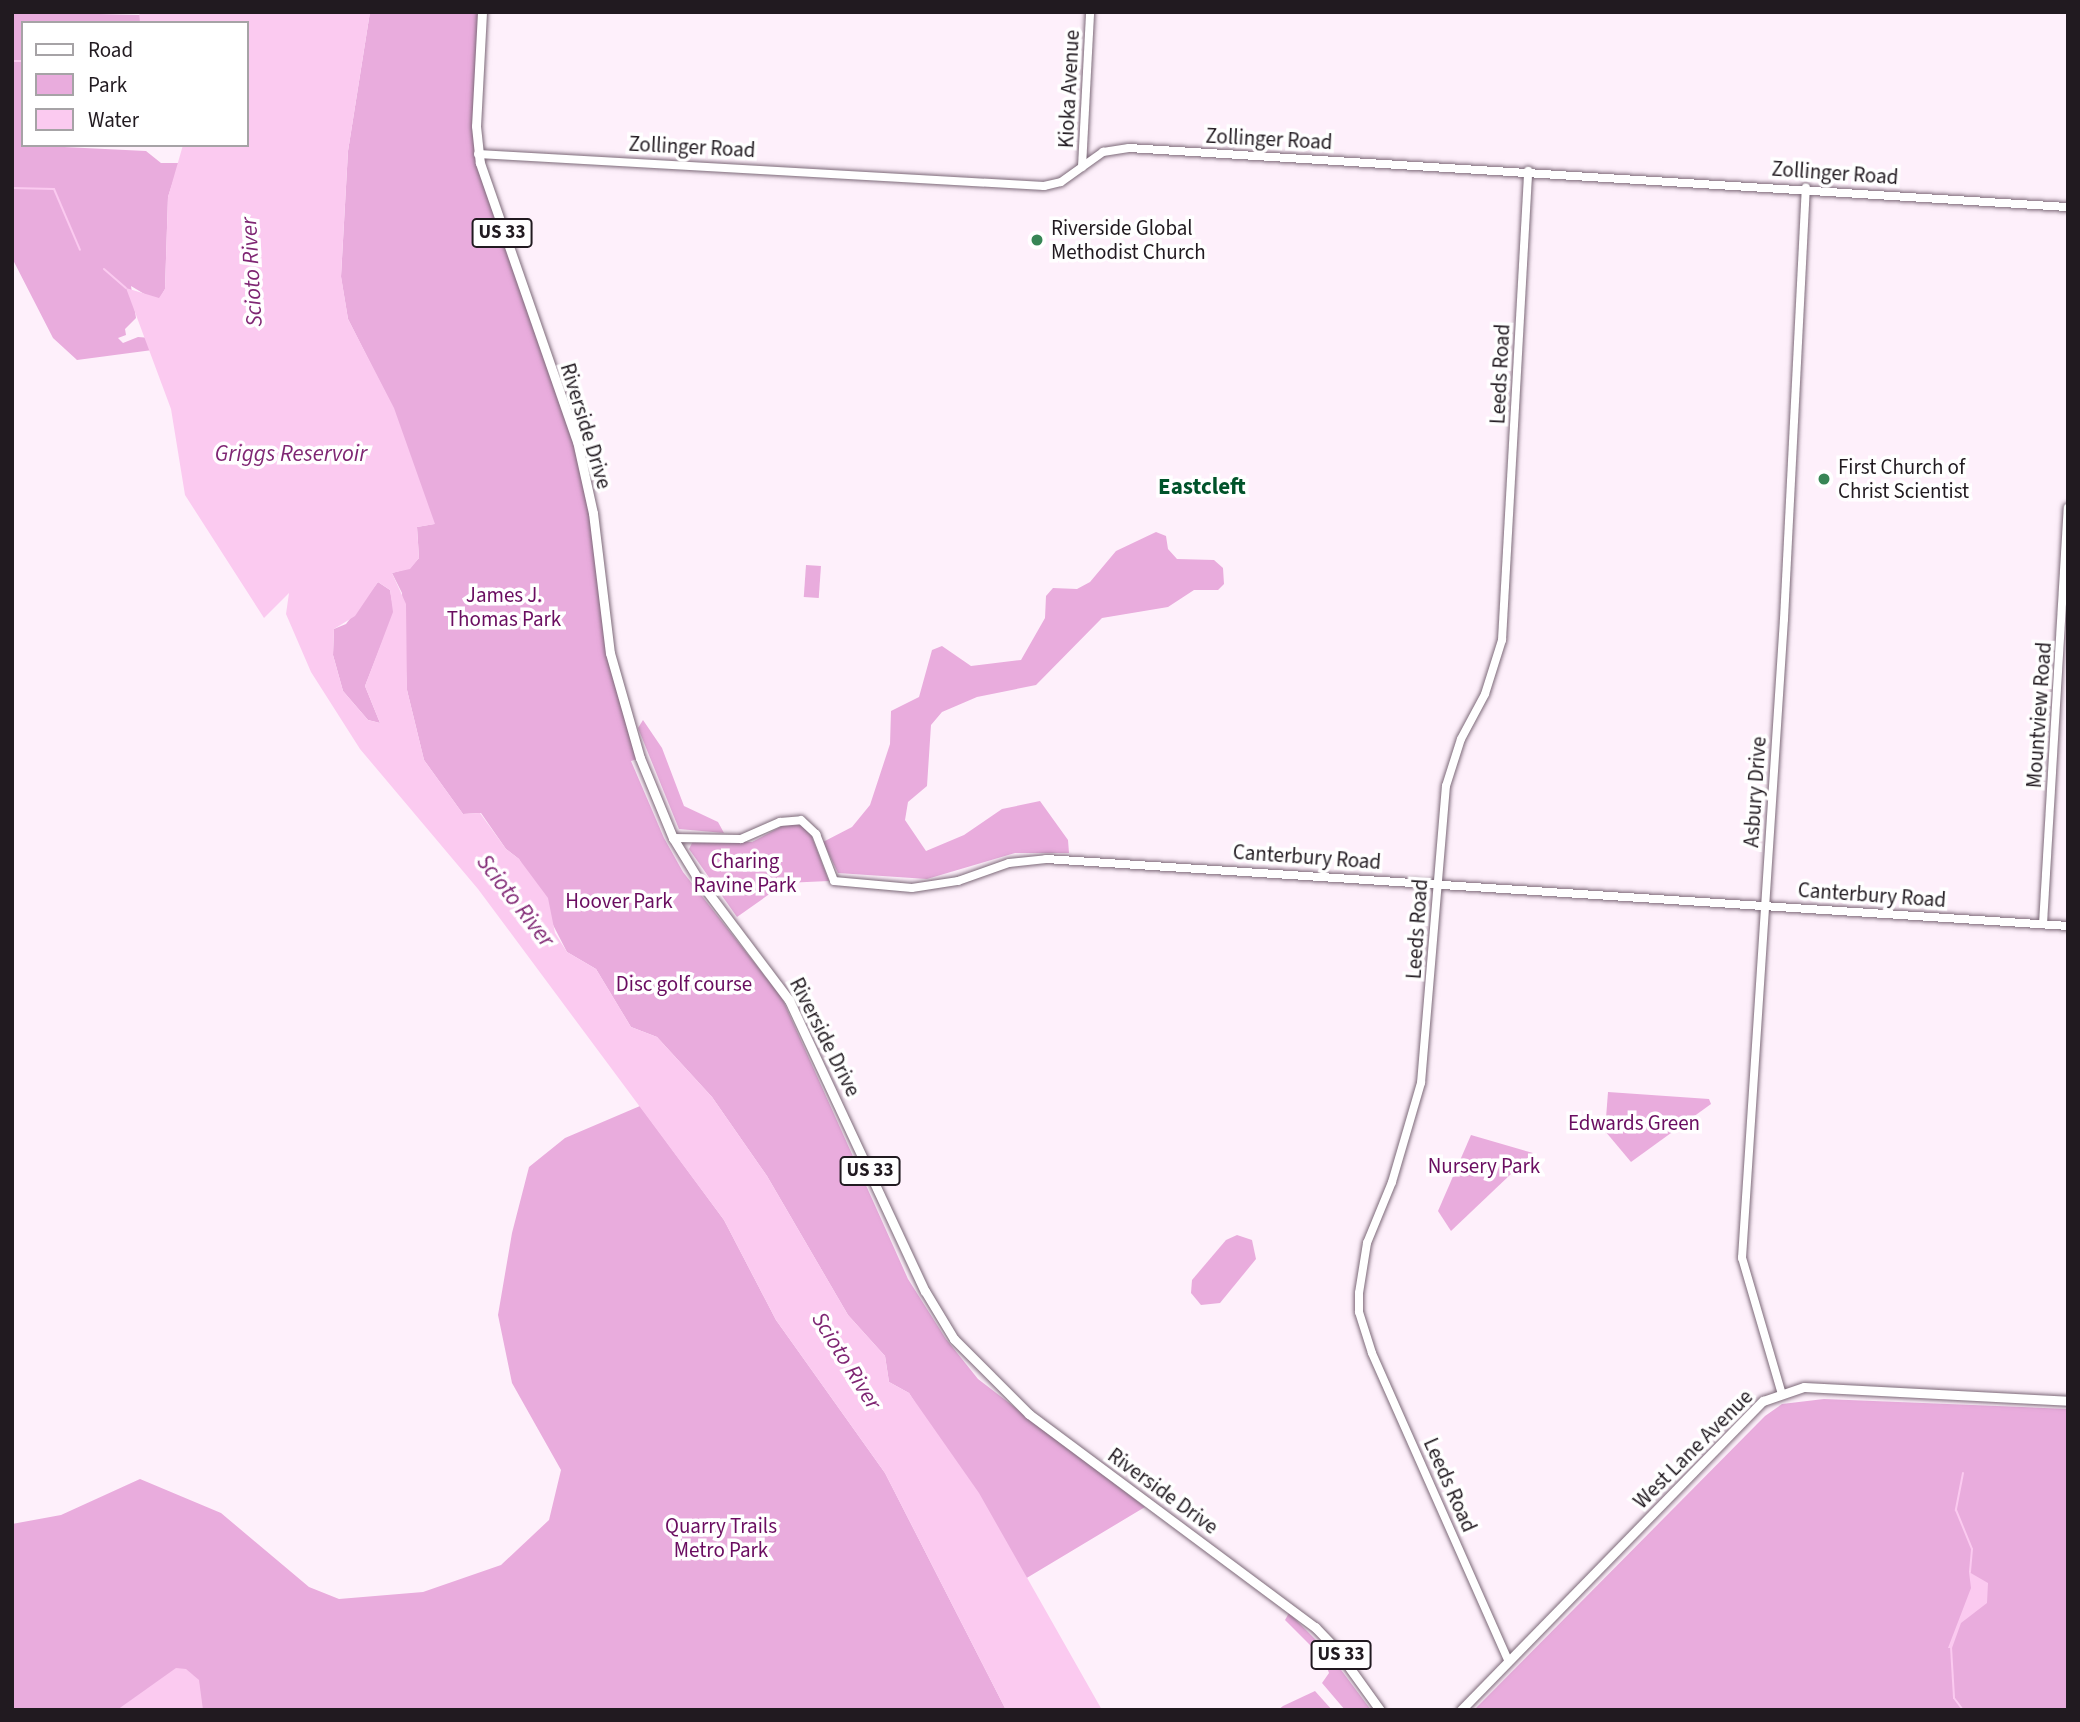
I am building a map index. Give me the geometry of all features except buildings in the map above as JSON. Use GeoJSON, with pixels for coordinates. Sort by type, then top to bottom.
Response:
{"type":"FeatureCollection","features":[{"type":"Feature","properties":{"kind":"main road","name":"Riverside Drive"},"geometry":{"type":"LineString","coordinates":[[482,12],[478,153],[577,441],[591,497],[605,623],[617,683],[652,793],[673,838],[700,882],[789,1000],[925,1291],[954,1339],[1029,1414],[1315,1627],[1336,1649],[1380,1710]]}},
{"type":"Feature","properties":{"kind":"main road","name":"West Lane Avenue"},"geometry":{"type":"LineString","coordinates":[[1461,1710],[1746,1416],[1781,1391],[1827,1387],[2068,1401]]}},
{"type":"Feature","properties":{"kind":"street","name":"Kioka Avenue"},"geometry":{"type":"LineString","coordinates":[[1082,167],[1090,12]]}},
{"type":"Feature","properties":{"kind":"street","name":"Zollinger Road"},"geometry":{"type":"LineString","coordinates":[[478,153],[1034,185],[1061,181],[1103,152],[1129,148],[1807,188],[2068,207]]}},
{"type":"Feature","properties":{"kind":"street","name":"Leeds Road"},"geometry":{"type":"LineString","coordinates":[[1508,1660],[1372,1353],[1359,1312],[1363,1260],[1392,1182],[1420,1083],[1443,806],[1451,765],[1485,694],[1502,640],[1528,171]]}},
{"type":"Feature","properties":{"kind":"street","name":"Asbury Drive"},"geometry":{"type":"LineString","coordinates":[[1781,1391],[1742,1258],[1807,188]]}},
{"type":"Feature","properties":{"kind":"street","name":"Mountview Road"},"geometry":{"type":"LineString","coordinates":[[2043,924],[2068,508]]}},
{"type":"Feature","properties":{"kind":"street","name":"Canterbury Road"},"geometry":{"type":"LineString","coordinates":[[673,838],[741,839],[780,822],[801,820],[817,834],[834,881],[912,888],[958,881],[1009,863],[1046,859],[2068,926]]}},
{"type":"Feature","properties":{"kind":"green space"},"geometry":{"type":"Polygon","coordinates":[[[12,12],[142,15],[140,21],[21,21],[21,147],[146,151],[161,163],[179,163],[168,197],[165,289],[160,298],[151,298],[131,286],[136,318],[125,329],[126,335],[118,338],[123,343],[138,337],[151,338],[160,349],[77,360],[53,338],[12,258],[12,12]]]}},
{"type":"Feature","properties":{"kind":"green space"},"geometry":{"type":"Polygon","coordinates":[[[370,12],[482,12],[477,141],[582,460],[605,623],[640,758],[631,761],[664,838],[683,872],[782,998],[908,1279],[946,1339],[978,1379],[1145,1507],[1025,1579],[909,1393],[889,1382],[885,1356],[848,1315],[767,1176],[712,1097],[657,1037],[631,1027],[596,969],[567,952],[519,859],[506,849],[481,813],[463,814],[424,760],[407,690],[402,593],[392,573],[410,568],[419,558],[417,527],[434,524],[393,408],[348,319],[341,277],[348,151],[370,12]]]}},
{"type":"Feature","properties":{"kind":"green space"},"geometry":{"type":"Polygon","coordinates":[[[1156,532],[1166,536],[1168,549],[1177,559],[1214,560],[1223,568],[1224,584],[1218,590],[1194,590],[1168,607],[1102,618],[1036,685],[977,697],[942,712],[931,725],[927,786],[908,802],[905,820],[926,851],[964,835],[1002,809],[1040,801],[1068,840],[1069,853],[1015,853],[927,879],[838,873],[823,842],[852,827],[870,805],[890,744],[891,711],[919,697],[932,650],[942,646],[971,666],[1021,660],[1045,618],[1046,596],[1053,588],[1077,589],[1090,582],[1116,551],[1156,532]]]}},
{"type":"Feature","properties":{"kind":"green space"},"geometry":{"type":"Polygon","coordinates":[[[806,565],[821,566],[819,598],[804,597],[806,565]]]}},
{"type":"Feature","properties":{"kind":"green space"},"geometry":{"type":"Polygon","coordinates":[[[378,582],[390,590],[394,612],[365,686],[380,723],[368,720],[343,691],[333,655],[334,629],[346,624],[378,582]]]}},
{"type":"Feature","properties":{"kind":"green space"},"geometry":{"type":"Polygon","coordinates":[[[643,720],[662,748],[684,806],[718,822],[724,833],[679,829],[638,728],[643,720]]]}},
{"type":"Feature","properties":{"kind":"green space","name":"Charing Ravine Park"},"geometry":{"type":"Polygon","coordinates":[[[798,824],[810,832],[829,881],[785,883],[737,917],[689,849],[693,841],[752,842],[784,825],[798,824]]]}},
{"type":"Feature","properties":{"kind":"green space","name":"Edwards Green"},"geometry":{"type":"Polygon","coordinates":[[[1608,1092],[1709,1099],[1711,1104],[1631,1162],[1605,1131],[1608,1092]]]}},
{"type":"Feature","properties":{"kind":"green space","name":"Quarry Trails Metro Park"},"geometry":{"type":"Polygon","coordinates":[[[640,1106],[724,1220],[776,1320],[885,1473],[1006,1710],[12,1710],[12,1524],[61,1515],[140,1479],[221,1513],[309,1587],[339,1599],[423,1592],[501,1565],[549,1520],[561,1470],[512,1383],[498,1315],[512,1233],[529,1167],[565,1138],[640,1106]]]}},
{"type":"Feature","properties":{"kind":"green space","name":"Nursery Park"},"geometry":{"type":"Polygon","coordinates":[[[1471,1135],[1533,1153],[1451,1231],[1438,1211],[1471,1135]]]}},
{"type":"Feature","properties":{"kind":"green space"},"geometry":{"type":"Polygon","coordinates":[[[1237,1235],[1252,1240],[1256,1259],[1220,1303],[1201,1305],[1191,1293],[1192,1280],[1226,1240],[1237,1235]]]}},
{"type":"Feature","properties":{"kind":"green space"},"geometry":{"type":"Polygon","coordinates":[[[1824,1399],[2068,1409],[2068,1710],[1474,1710],[1765,1416],[1782,1404],[1824,1399]]]}},
{"type":"Feature","properties":{"kind":"green space"},"geometry":{"type":"Polygon","coordinates":[[[1289,1613],[1327,1651],[1371,1710],[1345,1710],[1322,1683],[1329,1673],[1324,1659],[1285,1620],[1289,1613]]]}},
{"type":"Feature","properties":{"kind":"green space"},"geometry":{"type":"Polygon","coordinates":[[[1315,1691],[1332,1710],[1278,1710],[1283,1706],[1315,1691]]]}},
{"type":"Feature","properties":{"kind":"water"},"geometry":{"type":"Polygon","coordinates":[[[139,12],[370,12],[348,151],[341,276],[348,319],[394,408],[435,524],[417,527],[419,558],[410,569],[392,573],[406,604],[407,690],[424,760],[463,814],[480,813],[506,849],[519,859],[548,898],[555,933],[567,952],[596,969],[631,1027],[657,1037],[712,1097],[767,1176],[848,1315],[885,1356],[889,1382],[909,1393],[979,1493],[1102,1710],[1006,1710],[885,1473],[776,1320],[724,1220],[478,889],[360,749],[311,672],[286,614],[289,593],[264,618],[185,495],[171,409],[126,288],[159,298],[165,289],[168,197],[182,147],[248,147],[248,21],[140,21],[139,12]],[[378,582],[355,616],[334,629],[333,655],[343,691],[368,720],[380,723],[365,686],[393,612],[390,590],[378,582]]]}},
{"type":"Feature","properties":{"kind":"water"},"geometry":{"type":"Polygon","coordinates":[[[1969,1572],[1988,1583],[1987,1603],[1961,1623],[1952,1648],[1948,1648],[1971,1588],[1969,1572]]]}},
{"type":"Feature","properties":{"kind":"water"},"geometry":{"type":"Polygon","coordinates":[[[176,1668],[186,1669],[199,1680],[203,1710],[117,1710],[176,1668]]]}},
{"type":"Feature","properties":{"kind":"waterway"},"geometry":{"type":"LineString","coordinates":[[12,61],[21,61]]}},
{"type":"Feature","properties":{"kind":"waterway"},"geometry":{"type":"LineString","coordinates":[[12,188],[54,189],[80,250]]}},
{"type":"Feature","properties":{"kind":"waterway"},"geometry":{"type":"LineString","coordinates":[[104,269],[126,288]]}},
{"type":"Feature","properties":{"kind":"waterway"},"geometry":{"type":"LineString","coordinates":[[1963,1473],[1956,1510],[1972,1549],[1970,1572]]}},
{"type":"Feature","properties":{"kind":"waterway"},"geometry":{"type":"LineString","coordinates":[[1951,1647],[1954,1698],[1963,1710]]}},
{"type":"Feature","properties":{"kind":"place","name":"Riverside Global Methodist Church"},"geometry":{"type":"Point","coordinates":[1037,240]}},
{"type":"Feature","properties":{"kind":"place","name":"First Church of Christ Scientist"},"geometry":{"type":"Point","coordinates":[1824,479]}},
{"type":"Feature","properties":{"kind":"district","name":"Eastcleft"},"geometry":{"type":"Point","coordinates":[1202,487]}},
{"type":"Feature","properties":{"kind":"water label","name":"Scioto River"},"geometry":{"type":"Point","coordinates":[252,272]}},
{"type":"Feature","properties":{"kind":"water label","name":"Griggs Reservoir"},"geometry":{"type":"Point","coordinates":[291,454]}},
{"type":"Feature","properties":{"kind":"water label","name":"Scioto River"},"geometry":{"type":"Point","coordinates":[515,901]}},
{"type":"Feature","properties":{"kind":"water label","name":"Scioto River"},"geometry":{"type":"Point","coordinates":[846,1361]}},
{"type":"Feature","properties":{"kind":"park label","name":"James J. Thomas Park"},"geometry":{"type":"Point","coordinates":[504,607]}},
{"type":"Feature","properties":{"kind":"park label","name":"Hoover Park"},"geometry":{"type":"Point","coordinates":[619,901]}},
{"type":"Feature","properties":{"kind":"park label","name":"Disc golf course"},"geometry":{"type":"Point","coordinates":[684,984]}}]}
